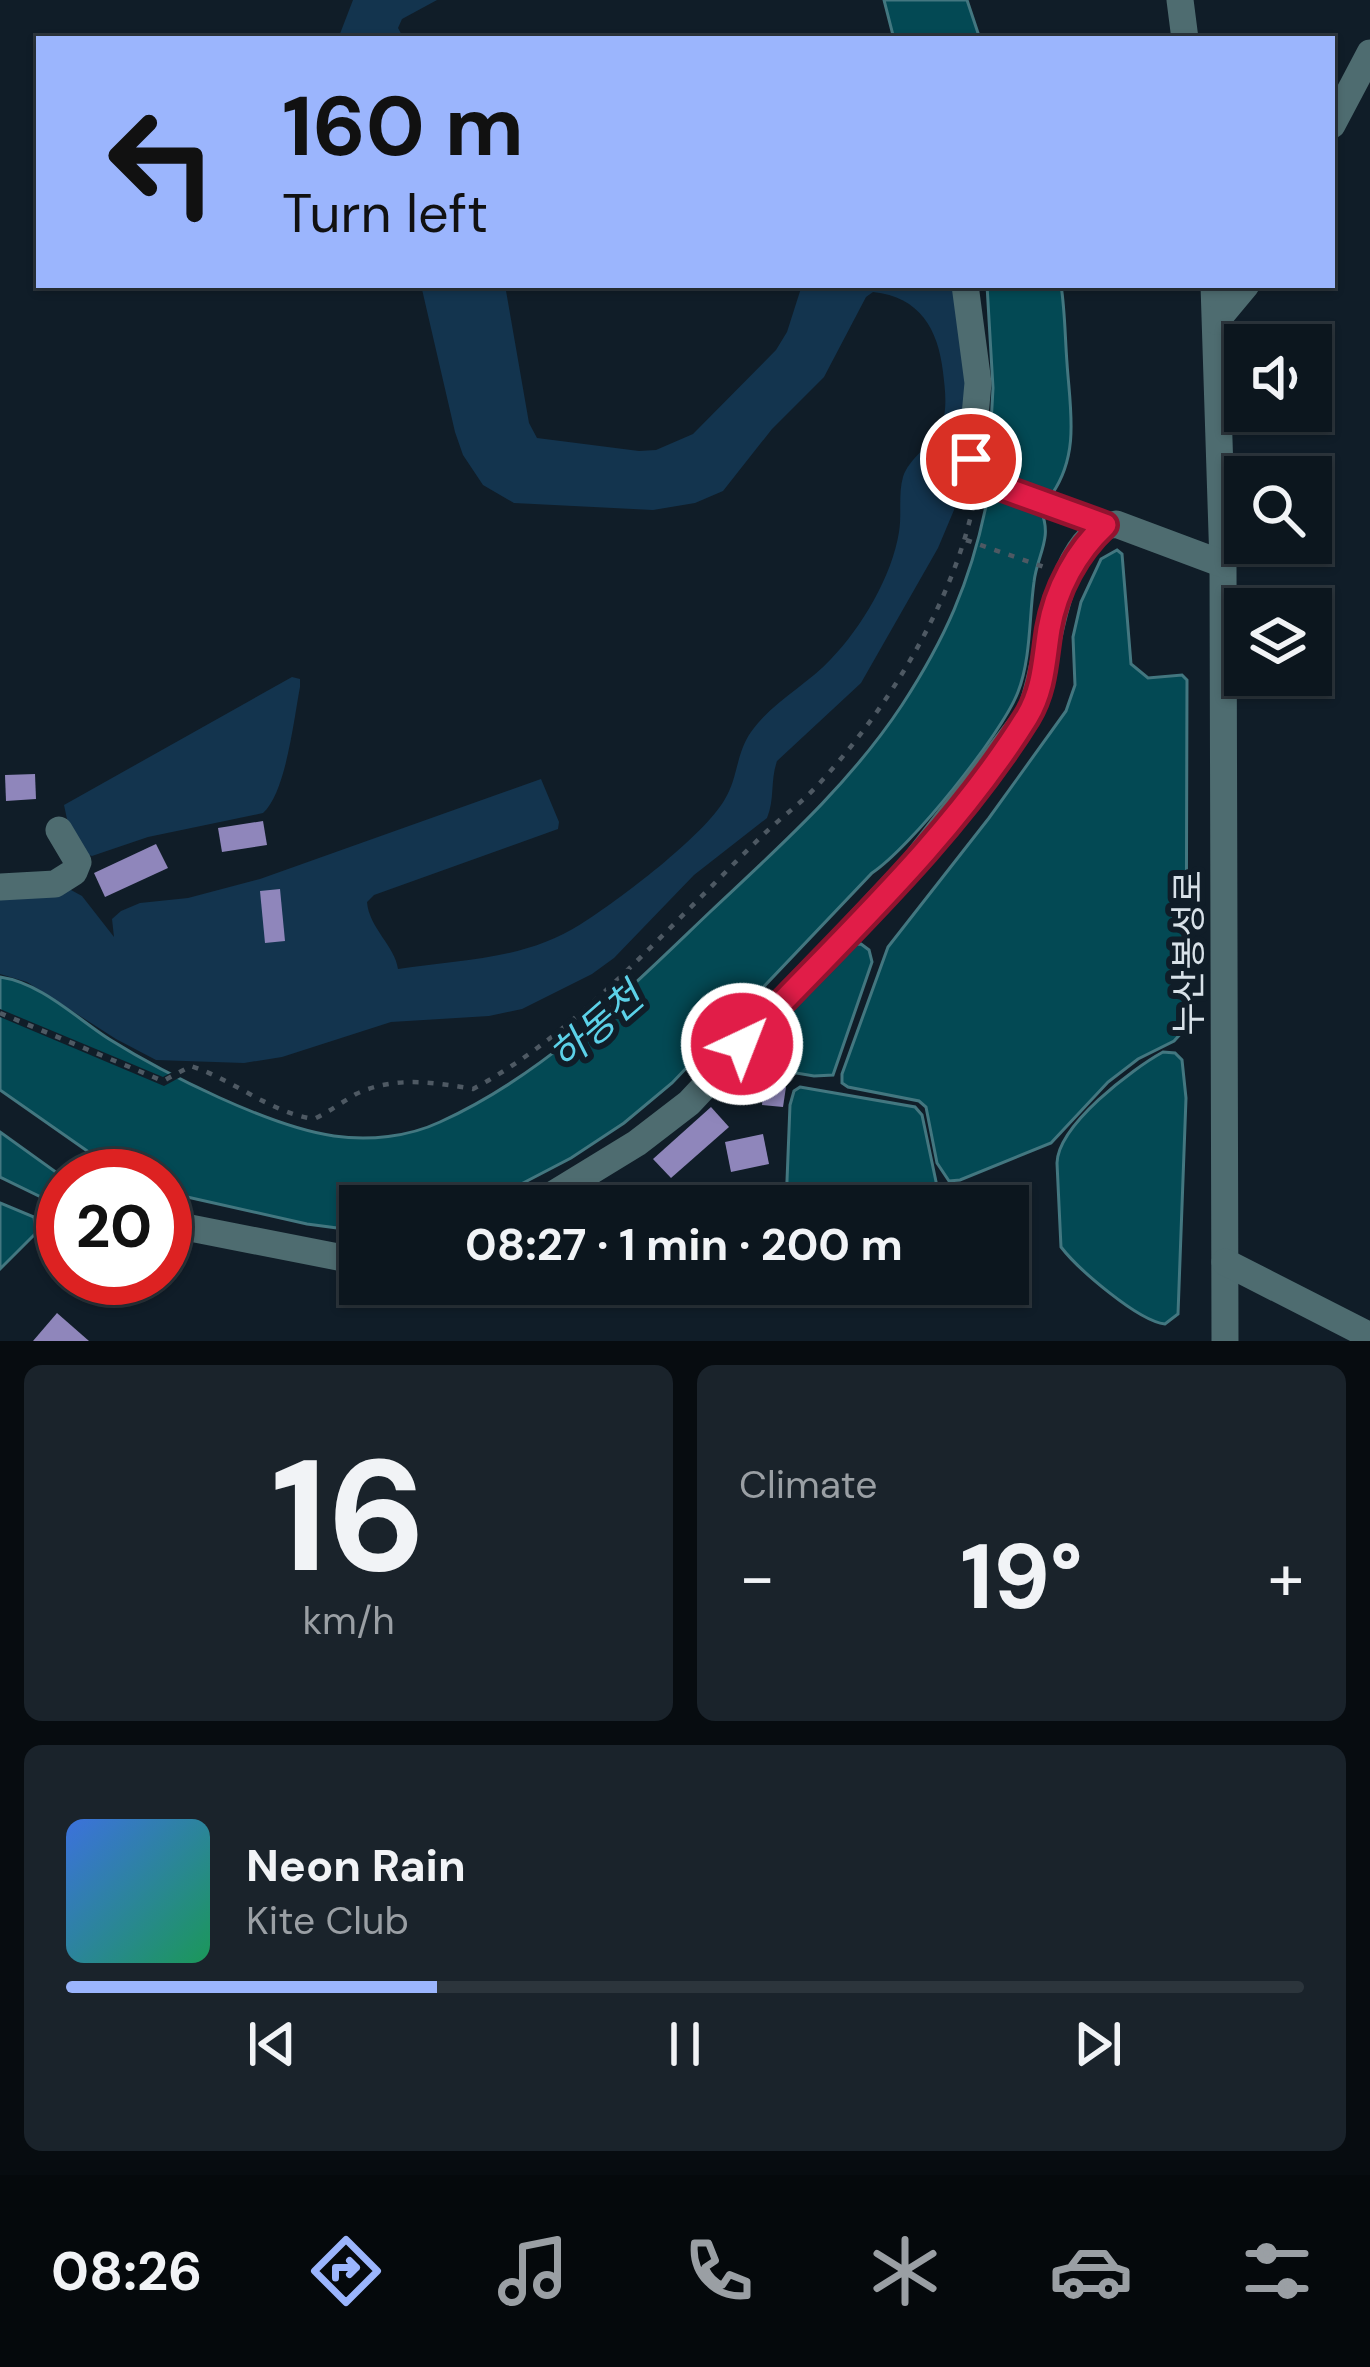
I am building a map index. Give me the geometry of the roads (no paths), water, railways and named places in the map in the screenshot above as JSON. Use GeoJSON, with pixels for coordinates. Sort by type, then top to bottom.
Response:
{"type":"FeatureCollection","features":[{"type":"Feature","properties":{"kind":"street"},"geometry":{"type":"LineString","coordinates":[[1180,0],[1185,36]]}},
{"type":"Feature","properties":{"kind":"street"},"geometry":{"type":"LineString","coordinates":[[1335,119],[1370,53]]}},
{"type":"Feature","properties":{"kind":"street"},"geometry":{"type":"LineString","coordinates":[[965,288],[978,382],[971,459],[978,479],[1223,564]]}},
{"type":"Feature","properties":{"kind":"street","name":"누산봉성로"},"geometry":{"type":"LineString","coordinates":[[1214,288],[1223,564],[1225,1341]]}},
{"type":"Feature","properties":{"kind":"street"},"geometry":{"type":"LineString","coordinates":[[1216,321],[1244,288]]}},
{"type":"Feature","properties":{"kind":"street"},"geometry":{"type":"LineString","coordinates":[[569,1185],[678,1113],[913,864],[1029,714],[1040,689],[1050,626],[1067,574],[1084,544],[1105,525]]}},
{"type":"Feature","properties":{"kind":"street"},"geometry":{"type":"LineString","coordinates":[[0,887],[55,884],[74,872],[78,862],[59,830]]}},
{"type":"Feature","properties":{"kind":"street"},"geometry":{"type":"LineString","coordinates":[[192,1228],[339,1257]]}},
{"type":"Feature","properties":{"kind":"street"},"geometry":{"type":"LineString","coordinates":[[1225,1262],[1370,1336]]}},
{"type":"Feature","properties":{"kind":"water"},"geometry":{"type":"Polygon","coordinates":[[[884,0],[967,0],[979,36],[893,36],[884,0]]]}},
{"type":"Feature","properties":{"kind":"water"},"geometry":{"type":"Polygon","coordinates":[[[987,288],[1061,288],[1071,430],[1067,463],[1052,494],[1004,476],[989,461],[993,388],[987,288]]]}},
{"type":"Feature","properties":{"kind":"water","name":"하동천"},"geometry":{"type":"Polygon","coordinates":[[[999,499],[1041,511],[1044,521],[1027,652],[1009,711],[909,840],[672,1083],[571,1158],[519,1185],[339,1185],[339,1228],[192,1198],[192,1149],[84,1149],[0,1090],[0,977],[44,993],[109,1039],[188,1083],[308,1131],[361,1138],[402,1134],[479,1102],[550,1055],[617,1000],[788,839],[860,762],[931,657],[964,585],[986,506],[999,499]]]}},
{"type":"Feature","properties":{"kind":"water"},"geometry":{"type":"Polygon","coordinates":[[[1117,550],[1122,554],[1131,664],[1148,678],[1182,675],[1187,680],[1186,1028],[1174,1041],[1138,1059],[1108,1082],[1051,1143],[949,1181],[937,1163],[926,1107],[919,1101],[848,1087],[842,1083],[842,1074],[888,947],[1066,711],[1075,685],[1073,637],[1081,602],[1101,559],[1117,550]]]}},
{"type":"Feature","properties":{"kind":"water"},"geometry":{"type":"Polygon","coordinates":[[[852,945],[869,950],[872,962],[833,1075],[755,1066],[754,1051],[852,945]]]}},
{"type":"Feature","properties":{"kind":"water"},"geometry":{"type":"Polygon","coordinates":[[[1163,1052],[1175,1053],[1182,1060],[1186,1098],[1178,1314],[1165,1324],[1125,1304],[1061,1247],[1057,1163],[1061,1148],[1083,1116],[1163,1052]]]}},
{"type":"Feature","properties":{"kind":"water"},"geometry":{"type":"Polygon","coordinates":[[[800,1087],[915,1107],[922,1115],[937,1185],[787,1185],[794,1091],[800,1087]]]}},
{"type":"Feature","properties":{"kind":"water"},"geometry":{"type":"Polygon","coordinates":[[[0,1132],[36,1158],[36,1195],[0,1177],[0,1132]]]}},
{"type":"Feature","properties":{"kind":"water"},"geometry":{"type":"Polygon","coordinates":[[[0,1203],[34,1217],[36,1233],[0,1269],[0,1203]]]}}]}
